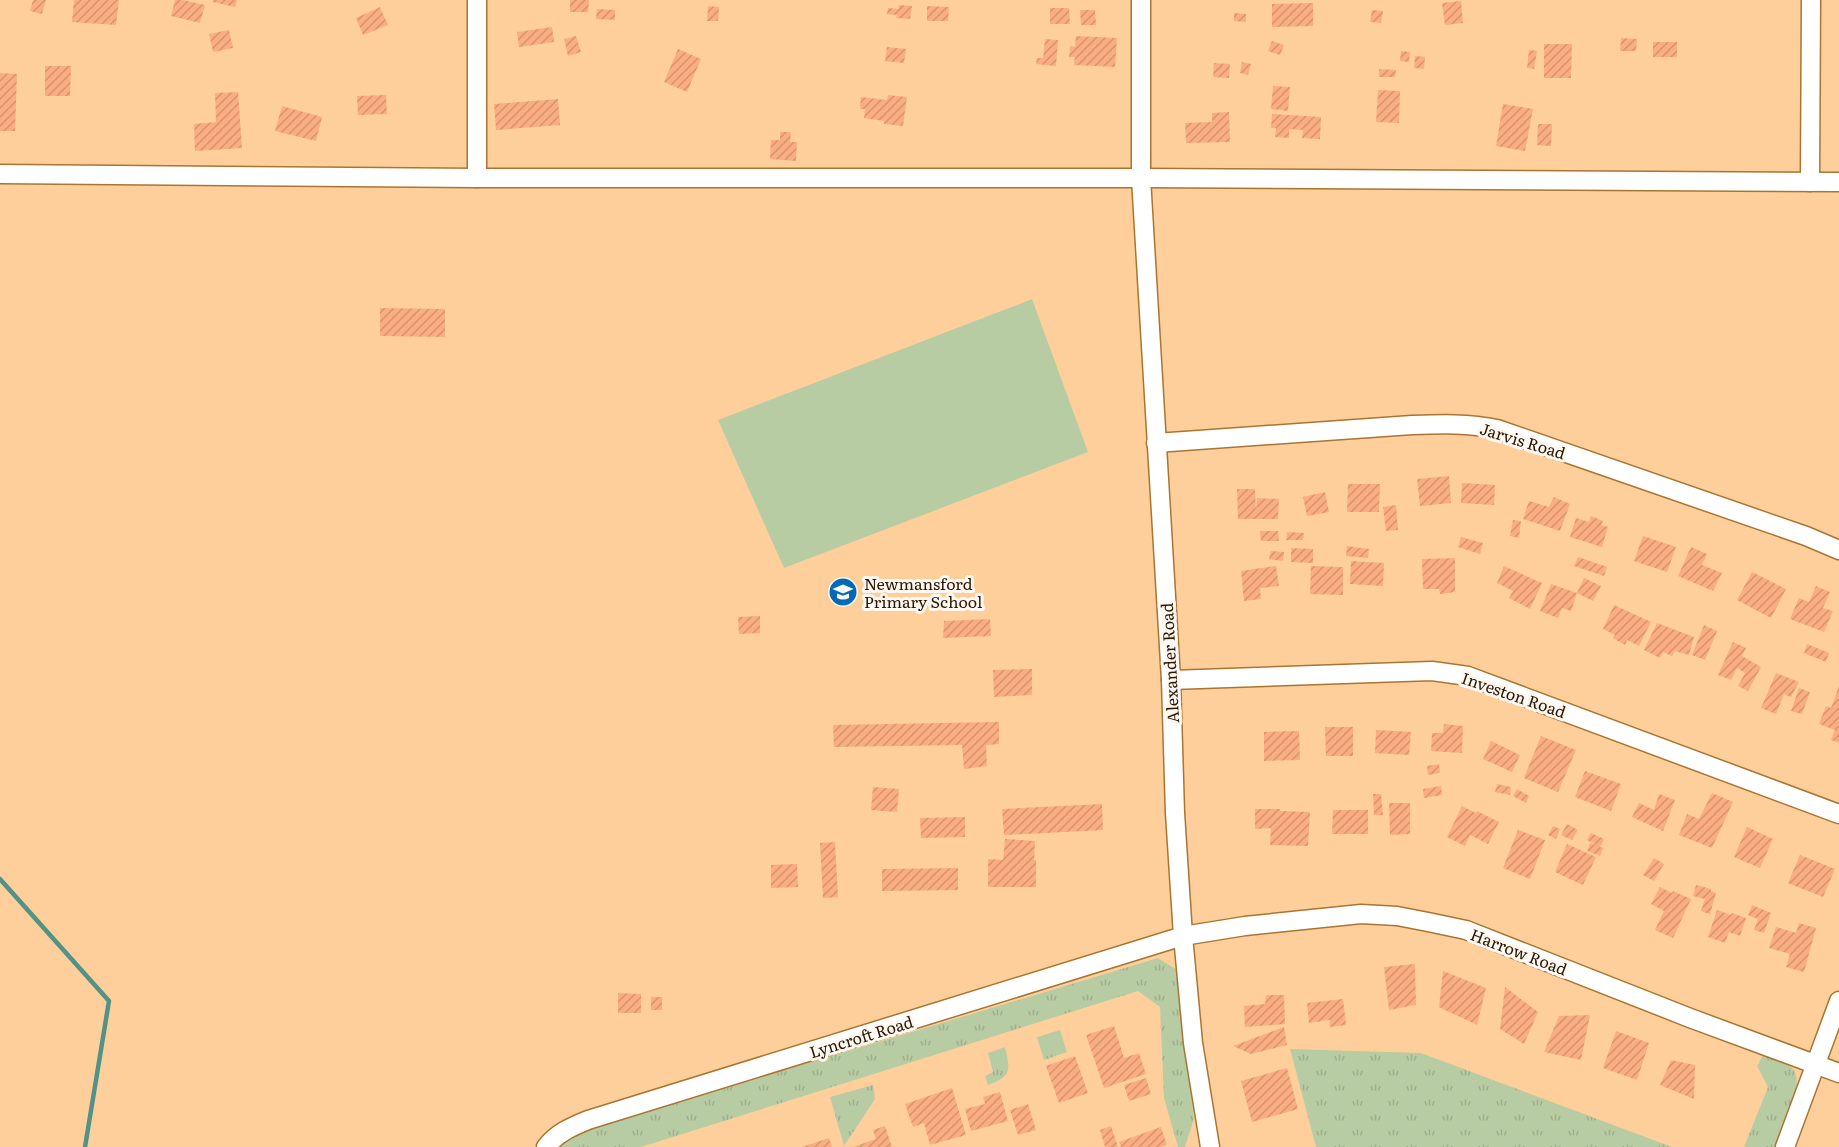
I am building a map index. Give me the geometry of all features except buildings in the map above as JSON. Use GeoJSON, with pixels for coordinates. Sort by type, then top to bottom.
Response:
{"type":"FeatureCollection","features":[{"type":"Feature","properties":{"kind":"street"},"geometry":{"type":"LineString","coordinates":[[477,0],[477,178]]}},
{"type":"Feature","properties":{"kind":"street","name":"Alexander Road"},"geometry":{"type":"LineString","coordinates":[[1141,0],[1141,178],[1171,680],[1175,813],[1193,1043],[1210,1147]]}},
{"type":"Feature","properties":{"kind":"street"},"geometry":{"type":"LineString","coordinates":[[1810,182],[1811,0]]}},
{"type":"Feature","properties":{"kind":"street"},"geometry":{"type":"LineString","coordinates":[[0,174],[477,178],[1141,178],[1839,182]]}},
{"type":"Feature","properties":{"kind":"street","name":"Jarvis Road"},"geometry":{"type":"LineString","coordinates":[[1156,443],[1412,425],[1474,424],[1508,433],[1806,536],[1839,550]]}},
{"type":"Feature","properties":{"kind":"street","name":"Investon Road"},"geometry":{"type":"LineString","coordinates":[[1171,680],[1432,671],[1468,676],[1839,814]]}},
{"type":"Feature","properties":{"kind":"street","name":"Harrow Road"},"geometry":{"type":"LineString","coordinates":[[1183,936],[1245,926],[1361,914],[1397,916],[1428,922],[1466,930],[1680,1014],[1839,1073]]}},
{"type":"Feature","properties":{"kind":"street","name":"Lyncroft Road"},"geometry":{"type":"LineString","coordinates":[[546,1147],[568,1128],[588,1120],[1183,936]]}},
{"type":"Feature","properties":{"kind":"street"},"geometry":{"type":"LineString","coordinates":[[1785,1147],[1839,1001]]}},
{"type":"Feature","properties":{"kind":"green space"},"geometry":{"type":"Polygon","coordinates":[[[1032,299],[1088,452],[784,568],[718,420],[1032,299]]]}},
{"type":"Feature","properties":{"kind":"green space"},"geometry":{"type":"Polygon","coordinates":[[[1158,958],[1177,970],[1179,984],[1194,1119],[1185,1147],[1178,1147],[1164,1098],[1160,1007],[1138,991],[641,1147],[559,1147],[587,1130],[1158,958]]]}},
{"type":"Feature","properties":{"kind":"green space"},"geometry":{"type":"Polygon","coordinates":[[[1060,1030],[1067,1052],[1044,1060],[1037,1037],[1060,1030]]]}},
{"type":"Feature","properties":{"kind":"green space"},"geometry":{"type":"Polygon","coordinates":[[[1005,1047],[1008,1071],[1002,1078],[988,1085],[985,1076],[993,1072],[988,1053],[1005,1047]]]}},
{"type":"Feature","properties":{"kind":"green space"},"geometry":{"type":"Polygon","coordinates":[[[1290,1049],[1421,1053],[1672,1147],[1316,1147],[1290,1049]]]}},
{"type":"Feature","properties":{"kind":"green space"},"geometry":{"type":"Polygon","coordinates":[[[1763,1055],[1790,1066],[1797,1082],[1796,1093],[1777,1147],[1744,1147],[1768,1087],[1757,1066],[1763,1055]]]}},
{"type":"Feature","properties":{"kind":"green space"},"geometry":{"type":"Polygon","coordinates":[[[873,1085],[875,1099],[844,1146],[830,1097],[873,1085]]]}},
{"type":"Feature","properties":{"kind":"waterway"},"geometry":{"type":"LineString","coordinates":[[0,879],[109,1001],[85,1147]]}},
{"type":"Feature","properties":{"kind":"place","name":"Newmansford Primary School"},"geometry":{"type":"Point","coordinates":[843,592]}}]}
